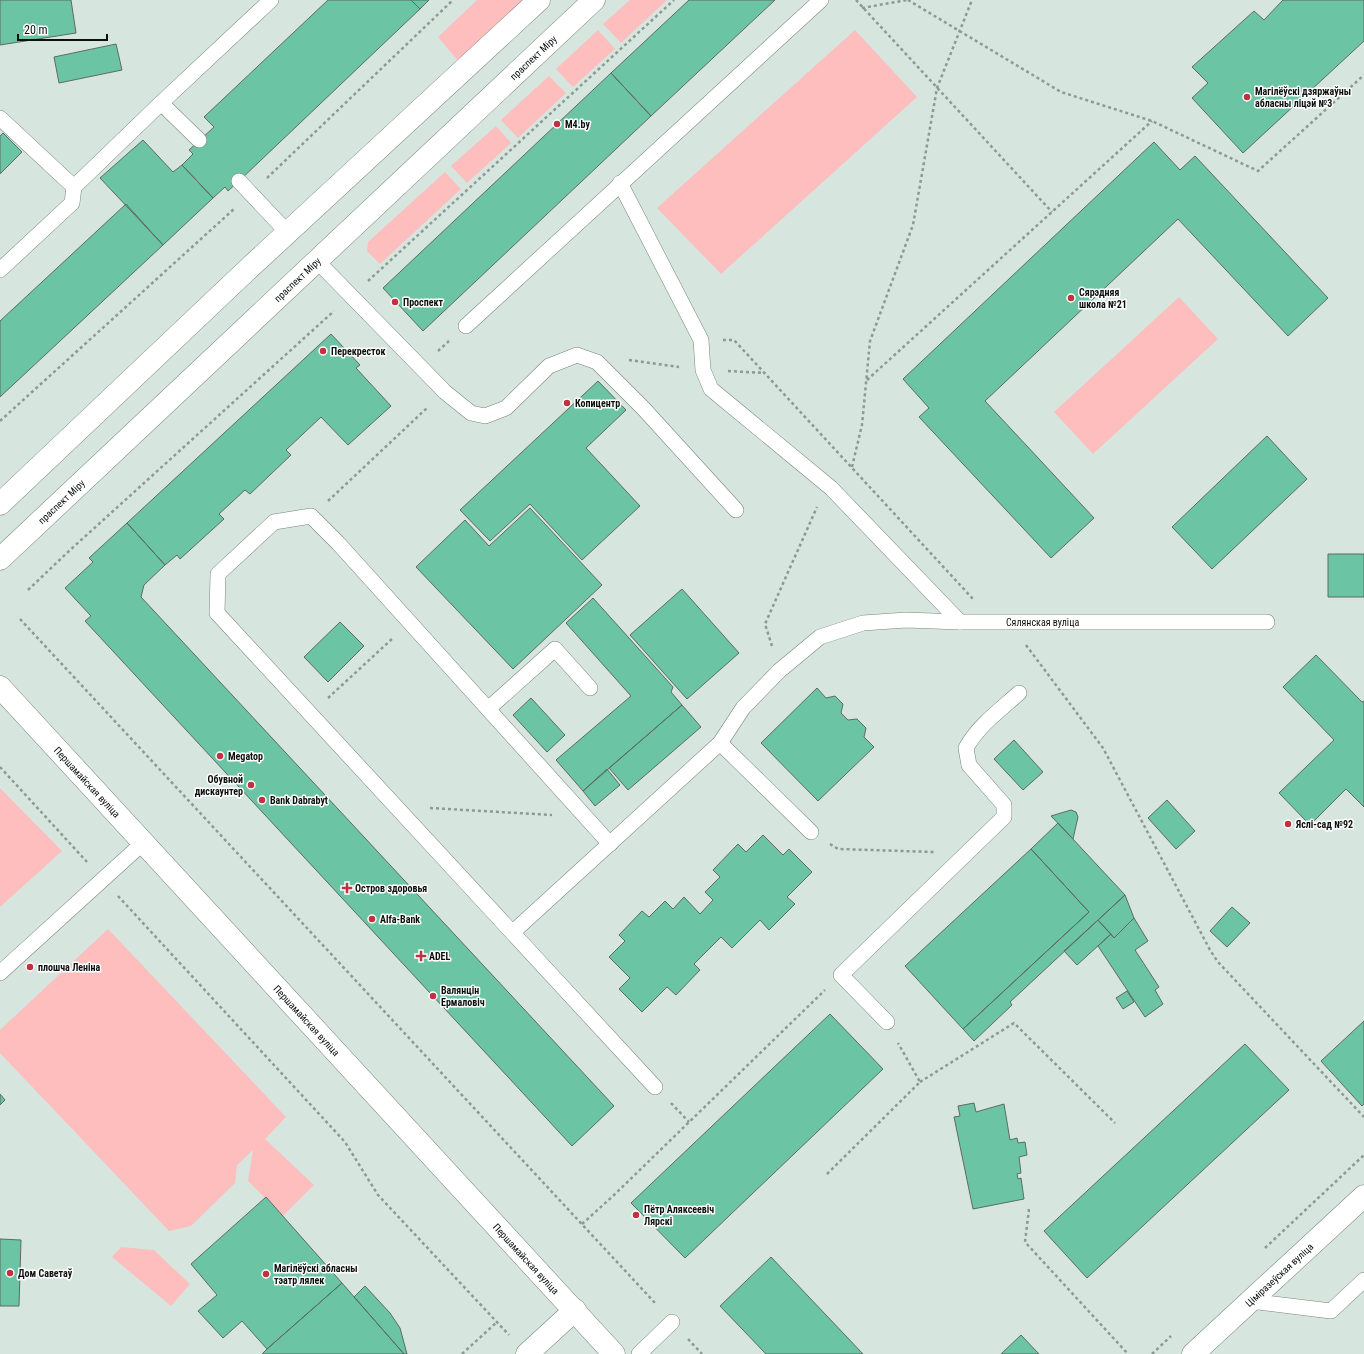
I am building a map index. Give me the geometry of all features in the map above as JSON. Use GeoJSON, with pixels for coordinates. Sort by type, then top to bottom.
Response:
{"type":"FeatureCollection","features":[{"type":"Feature","properties":{"kind":"main road"},"geometry":{"type":"LineString","coordinates":[[0,504],[287,232],[540,0]]}},
{"type":"Feature","properties":{"kind":"main road","name":"праспект Міру"},"geometry":{"type":"LineString","coordinates":[[0,559],[594,0]]}},
{"type":"Feature","properties":{"kind":"main road","name":"Першамайская вуліца"},"geometry":{"type":"LineString","coordinates":[[0,687],[614,1354]]}},
{"type":"Feature","properties":{"kind":"main road","name":"Ціміразеўская вуліца"},"geometry":{"type":"LineString","coordinates":[[1193,1354],[1364,1196]]}},
{"type":"Feature","properties":{"kind":"main road"},"geometry":{"type":"LineString","coordinates":[[528,1353],[575,1310]]}},
{"type":"Feature","properties":{"kind":"lane"},"geometry":{"type":"LineString","coordinates":[[0,270],[72,204],[74,187],[271,0]]}},
{"type":"Feature","properties":{"kind":"lane"},"geometry":{"type":"LineString","coordinates":[[466,326],[821,0]]}},
{"type":"Feature","properties":{"kind":"lane"},"geometry":{"type":"LineString","coordinates":[[162,103],[199,140]]}},
{"type":"Feature","properties":{"kind":"lane"},"geometry":{"type":"LineString","coordinates":[[0,118],[74,187]]}},
{"type":"Feature","properties":{"kind":"lane"},"geometry":{"type":"LineString","coordinates":[[239,180],[287,232]]}},
{"type":"Feature","properties":{"kind":"lane"},"geometry":{"type":"LineString","coordinates":[[620,183],[701,340],[703,370],[711,389],[831,488],[960,622]]}},
{"type":"Feature","properties":{"kind":"lane"},"geometry":{"type":"LineString","coordinates":[[316,261],[420,367],[446,392],[471,412],[485,416],[506,408],[549,366],[577,355],[597,362],[643,408],[736,510]]}},
{"type":"Feature","properties":{"kind":"lane"},"geometry":{"type":"LineString","coordinates":[[610,844],[311,516],[274,522],[218,574],[217,613],[655,1086]]}},
{"type":"Feature","properties":{"kind":"lane","name":"Сялянская вуліца"},"geometry":{"type":"LineString","coordinates":[[513,932],[720,743],[744,708],[779,671],[820,638],[863,623],[906,620],[960,622],[1267,622]]}},
{"type":"Feature","properties":{"kind":"lane"},"geometry":{"type":"LineString","coordinates":[[488,709],[555,649],[590,688]]}},
{"type":"Feature","properties":{"kind":"lane"},"geometry":{"type":"LineString","coordinates":[[887,1022],[841,974],[1004,816],[1004,805],[969,765],[966,748],[982,726],[1019,693]]}},
{"type":"Feature","properties":{"kind":"lane"},"geometry":{"type":"LineString","coordinates":[[720,743],[811,832]]}},
{"type":"Feature","properties":{"kind":"lane"},"geometry":{"type":"LineString","coordinates":[[0,973],[144,842]]}},
{"type":"Feature","properties":{"kind":"lane"},"geometry":{"type":"LineString","coordinates":[[1250,1301],[1331,1311],[1364,1280]]}},
{"type":"Feature","properties":{"kind":"lane"},"geometry":{"type":"LineString","coordinates":[[639,1354],[672,1322]]}},
{"type":"Feature","properties":{"kind":"path"},"geometry":{"type":"LineString","coordinates":[[0,421],[252,193],[453,0]]}},
{"type":"Feature","properties":{"kind":"path"},"geometry":{"type":"LineString","coordinates":[[28,590],[674,0]]}},
{"type":"Feature","properties":{"kind":"path"},"geometry":{"type":"LineString","coordinates":[[856,0],[1052,212]]}},
{"type":"Feature","properties":{"kind":"path"},"geometry":{"type":"LineString","coordinates":[[862,8],[908,0],[1061,92],[1152,120],[1258,172],[1364,75]]}},
{"type":"Feature","properties":{"kind":"path"},"geometry":{"type":"LineString","coordinates":[[852,467],[862,425],[870,341],[912,225],[937,88],[972,0]]}},
{"type":"Feature","properties":{"kind":"path"},"geometry":{"type":"LineString","coordinates":[[866,380],[1152,120]]}},
{"type":"Feature","properties":{"kind":"path"},"geometry":{"type":"LineString","coordinates":[[420,367],[466,326]]}},
{"type":"Feature","properties":{"kind":"path"},"geometry":{"type":"LineString","coordinates":[[701,340],[734,340],[994,621],[1018,635],[1103,748],[1210,950],[1218,962],[1364,1117]]}},
{"type":"Feature","properties":{"kind":"path"},"geometry":{"type":"LineString","coordinates":[[625,360],[703,370],[765,373]]}},
{"type":"Feature","properties":{"kind":"path"},"geometry":{"type":"LineString","coordinates":[[311,516],[446,392]]}},
{"type":"Feature","properties":{"kind":"path"},"geometry":{"type":"LineString","coordinates":[[779,671],[765,624],[818,504]]}},
{"type":"Feature","properties":{"kind":"path"},"geometry":{"type":"LineString","coordinates":[[20,619],[702,1354]]}},
{"type":"Feature","properties":{"kind":"path"},"geometry":{"type":"LineString","coordinates":[[310,714],[410,623]]}},
{"type":"Feature","properties":{"kind":"path"},"geometry":{"type":"LineString","coordinates":[[0,767],[345,1142],[378,1195],[528,1353]]}},
{"type":"Feature","properties":{"kind":"path"},"geometry":{"type":"LineString","coordinates":[[395,805],[406,795],[415,807],[541,815],[585,815]]}},
{"type":"Feature","properties":{"kind":"path"},"geometry":{"type":"LineString","coordinates":[[811,832],[838,849],[966,854]]}},
{"type":"Feature","properties":{"kind":"path"},"geometry":{"type":"LineString","coordinates":[[582,1224],[613,1196],[841,974]]}},
{"type":"Feature","properties":{"kind":"path"},"geometry":{"type":"LineString","coordinates":[[887,1022],[920,1082]]}},
{"type":"Feature","properties":{"kind":"path"},"geometry":{"type":"LineString","coordinates":[[827,1174],[920,1082],[1014,1023],[1115,1123]]}},
{"type":"Feature","properties":{"kind":"path"},"geometry":{"type":"LineString","coordinates":[[1029,1209],[1025,1242],[1128,1354]]}},
{"type":"Feature","properties":{"kind":"path"},"geometry":{"type":"LineString","coordinates":[[462,1354],[497,1322]]}},
{"type":"Feature","properties":{"kind":"shaded area"},"geometry":{"type":"Polygon","coordinates":[[[477,0],[524,0],[458,61],[438,37],[477,0]]]}},
{"type":"Feature","properties":{"kind":"shaded area"},"geometry":{"type":"Polygon","coordinates":[[[630,0],[667,0],[621,43],[603,24],[630,0]]]}},
{"type":"Feature","properties":{"kind":"shaded area"},"geometry":{"type":"Polygon","coordinates":[[[598,30],[615,49],[573,87],[556,69],[598,30]]]}},
{"type":"Feature","properties":{"kind":"shaded area"},"geometry":{"type":"Polygon","coordinates":[[[855,30],[917,97],[721,274],[657,208],[855,30]]]}},
{"type":"Feature","properties":{"kind":"shaded area"},"geometry":{"type":"Polygon","coordinates":[[[549,76],[566,93],[518,138],[501,120],[549,76]]]}},
{"type":"Feature","properties":{"kind":"shaded area"},"geometry":{"type":"Polygon","coordinates":[[[496,126],[511,143],[467,183],[451,166],[496,126]]]}},
{"type":"Feature","properties":{"kind":"shaded area"},"geometry":{"type":"Polygon","coordinates":[[[445,172],[461,189],[380,264],[367,251],[368,242],[445,172]]]}},
{"type":"Feature","properties":{"kind":"shaded area"},"geometry":{"type":"Polygon","coordinates":[[[1179,297],[1218,339],[1093,454],[1054,412],[1179,297]]]}},
{"type":"Feature","properties":{"kind":"shaded area"},"geometry":{"type":"Polygon","coordinates":[[[0,788],[62,851],[0,907],[0,788]]]}},
{"type":"Feature","properties":{"kind":"shaded area"},"geometry":{"type":"Polygon","coordinates":[[[108,929],[286,1117],[265,1139],[314,1185],[283,1216],[248,1181],[253,1150],[237,1165],[235,1183],[191,1226],[169,1231],[0,1053],[0,1030],[108,929]]]}},
{"type":"Feature","properties":{"kind":"shaded area"},"geometry":{"type":"Polygon","coordinates":[[[121,1247],[154,1250],[190,1284],[171,1306],[112,1257],[121,1247]]]}},
{"type":"Feature","properties":{"kind":"building"},"geometry":{"type":"Polygon","coordinates":[[[0,0],[71,0],[76,33],[0,45],[0,0]]]}},
{"type":"Feature","properties":{"kind":"building"},"geometry":{"type":"Polygon","coordinates":[[[328,0],[411,0],[420,9],[239,181],[228,191],[225,187],[213,198],[182,165],[193,154],[189,150],[214,127],[204,117],[328,0]]]}},
{"type":"Feature","properties":{"kind":"building"},"geometry":{"type":"Polygon","coordinates":[[[411,0],[429,0],[420,9],[411,0]]]}},
{"type":"Feature","properties":{"kind":"building"},"geometry":{"type":"Polygon","coordinates":[[[689,0],[775,0],[651,116],[611,73],[689,0]]]}},
{"type":"Feature","properties":{"kind":"building","name":"Магілёўскі дзяржаўны абласны ліцэй №3"},"geometry":{"type":"Polygon","coordinates":[[[1283,0],[1364,0],[1364,41],[1243,153],[1192,98],[1208,83],[1192,67],[1254,11],[1264,20],[1283,0]]]}},
{"type":"Feature","properties":{"kind":"building"},"geometry":{"type":"Polygon","coordinates":[[[116,44],[122,70],[59,83],[54,57],[116,44]]]}},
{"type":"Feature","properties":{"kind":"building"},"geometry":{"type":"Polygon","coordinates":[[[611,73],[651,116],[423,331],[383,288],[611,73]]]}},
{"type":"Feature","properties":{"kind":"building"},"geometry":{"type":"Polygon","coordinates":[[[3,133],[22,152],[0,174],[0,136],[3,133]]]}},
{"type":"Feature","properties":{"kind":"building"},"geometry":{"type":"Polygon","coordinates":[[[143,140],[173,172],[182,165],[213,198],[163,245],[100,178],[143,140]]]}},
{"type":"Feature","properties":{"kind":"building"},"geometry":{"type":"Polygon","coordinates":[[[1154,142],[1180,170],[1195,156],[1328,298],[1288,336],[1178,219],[985,401],[1094,518],[1051,558],[919,417],[929,408],[903,379],[1154,142]]]}},
{"type":"Feature","properties":{"kind":"building"},"geometry":{"type":"Polygon","coordinates":[[[126,204],[163,245],[0,397],[0,321],[126,204]]]}},
{"type":"Feature","properties":{"kind":"building"},"geometry":{"type":"Polygon","coordinates":[[[331,334],[360,365],[356,368],[391,406],[348,445],[321,417],[286,450],[291,455],[250,494],[245,490],[219,514],[224,519],[180,559],[177,555],[165,565],[127,523],[331,334]]]}},
{"type":"Feature","properties":{"kind":"building"},"geometry":{"type":"Polygon","coordinates":[[[598,381],[626,410],[586,448],[640,506],[582,560],[530,504],[490,541],[460,510],[598,381]]]}},
{"type":"Feature","properties":{"kind":"building"},"geometry":{"type":"Polygon","coordinates":[[[1267,436],[1307,479],[1212,569],[1172,527],[1267,436]]]}},
{"type":"Feature","properties":{"kind":"building"},"geometry":{"type":"Polygon","coordinates":[[[530,508],[602,585],[513,669],[416,567],[465,520],[489,546],[530,508]]]}},
{"type":"Feature","properties":{"kind":"building"},"geometry":{"type":"Polygon","coordinates":[[[127,523],[165,565],[144,585],[141,597],[614,1106],[572,1146],[85,621],[91,616],[65,588],[93,562],[89,558],[127,523]]]}},
{"type":"Feature","properties":{"kind":"building"},"geometry":{"type":"Polygon","coordinates":[[[1328,554],[1364,554],[1364,597],[1328,597],[1328,554]]]}},
{"type":"Feature","properties":{"kind":"building"},"geometry":{"type":"Polygon","coordinates":[[[682,589],[739,653],[687,699],[630,635],[682,589]]]}},
{"type":"Feature","properties":{"kind":"building"},"geometry":{"type":"Polygon","coordinates":[[[593,598],[673,687],[671,692],[682,705],[583,791],[556,760],[631,696],[566,623],[593,598]]]}},
{"type":"Feature","properties":{"kind":"building"},"geometry":{"type":"Polygon","coordinates":[[[340,622],[364,646],[328,682],[304,657],[340,622]]]}},
{"type":"Feature","properties":{"kind":"building"},"geometry":{"type":"Polygon","coordinates":[[[1316,655],[1362,702],[1364,701],[1364,807],[1346,789],[1310,825],[1279,793],[1334,740],[1283,687],[1316,655]]]}},
{"type":"Feature","properties":{"kind":"building"},"geometry":{"type":"Polygon","coordinates":[[[817,688],[826,698],[835,696],[843,704],[841,713],[848,720],[857,719],[866,728],[864,737],[874,747],[818,801],[761,743],[817,688]]]}},
{"type":"Feature","properties":{"kind":"building"},"geometry":{"type":"Polygon","coordinates":[[[531,698],[565,735],[547,752],[513,715],[531,698]]]}},
{"type":"Feature","properties":{"kind":"building"},"geometry":{"type":"Polygon","coordinates":[[[682,705],[701,727],[628,790],[609,768],[682,705]]]}},
{"type":"Feature","properties":{"kind":"building"},"geometry":{"type":"Polygon","coordinates":[[[1014,740],[1043,772],[1023,790],[994,759],[1014,740]]]}},
{"type":"Feature","properties":{"kind":"building"},"geometry":{"type":"Polygon","coordinates":[[[607,769],[620,785],[595,806],[583,791],[607,769]]]}},
{"type":"Feature","properties":{"kind":"building"},"geometry":{"type":"Polygon","coordinates":[[[1167,800],[1195,831],[1176,849],[1148,818],[1167,800]]]}},
{"type":"Feature","properties":{"kind":"building"},"geometry":{"type":"Polygon","coordinates":[[[1071,810],[1076,812],[1078,817],[1073,839],[1051,816],[1071,810]]]}},
{"type":"Feature","properties":{"kind":"building"},"geometry":{"type":"Polygon","coordinates":[[[1058,823],[1125,895],[1010,1002],[1012,1005],[974,1041],[963,1029],[1089,912],[1031,849],[1058,823]]]}},
{"type":"Feature","properties":{"kind":"building"},"geometry":{"type":"Polygon","coordinates":[[[763,835],[783,855],[789,849],[812,872],[787,897],[795,904],[769,930],[760,920],[732,948],[721,937],[694,964],[700,970],[676,995],[667,987],[642,1012],[619,989],[630,978],[609,957],[625,941],[619,935],[642,911],[649,917],[665,901],[673,909],[684,897],[700,914],[713,900],[705,892],[720,877],[713,870],[738,844],[746,852],[763,835]]]}},
{"type":"Feature","properties":{"kind":"building"},"geometry":{"type":"Polygon","coordinates":[[[1031,849],[1089,912],[963,1029],[905,966],[1031,849]]]}},
{"type":"Feature","properties":{"kind":"building"},"geometry":{"type":"Polygon","coordinates":[[[1125,895],[1134,918],[1114,938],[1098,920],[1125,895]]]}},
{"type":"Feature","properties":{"kind":"building"},"geometry":{"type":"Polygon","coordinates":[[[1232,907],[1250,923],[1227,947],[1210,931],[1232,907]]]}},
{"type":"Feature","properties":{"kind":"building"},"geometry":{"type":"Polygon","coordinates":[[[1134,918],[1148,941],[1135,950],[1159,987],[1155,990],[1163,1004],[1145,1017],[1098,946],[1111,934],[1114,938],[1134,918]]]}},
{"type":"Feature","properties":{"kind":"building"},"geometry":{"type":"Polygon","coordinates":[[[1098,920],[1111,934],[1077,965],[1064,951],[1098,920]]]}},
{"type":"Feature","properties":{"kind":"building"},"geometry":{"type":"Polygon","coordinates":[[[1127,991],[1134,1002],[1123,1009],[1116,998],[1127,991]]]}},
{"type":"Feature","properties":{"kind":"building"},"geometry":{"type":"Polygon","coordinates":[[[830,1014],[883,1069],[685,1258],[631,1203],[830,1014]]]}},
{"type":"Feature","properties":{"kind":"building"},"geometry":{"type":"Polygon","coordinates":[[[1364,1021],[1364,1104],[1362,1106],[1321,1061],[1364,1021]]]}},
{"type":"Feature","properties":{"kind":"building"},"geometry":{"type":"Polygon","coordinates":[[[1245,1044],[1289,1090],[1087,1278],[1044,1231],[1245,1044]]]}},
{"type":"Feature","properties":{"kind":"building"},"geometry":{"type":"Polygon","coordinates":[[[0,1094],[5,1100],[0,1105],[0,1094]]]}},
{"type":"Feature","properties":{"kind":"building"},"geometry":{"type":"Polygon","coordinates":[[[974,1103],[976,1112],[1004,1104],[1010,1140],[1017,1138],[1018,1143],[1025,1142],[1027,1155],[1019,1157],[1021,1173],[1017,1174],[1018,1179],[1021,1178],[1024,1199],[973,1209],[954,1117],[960,1116],[958,1106],[974,1103]]]}},
{"type":"Feature","properties":{"kind":"building","name":"Магілёўскі абласны тэатр лялек"},"geometry":{"type":"Polygon","coordinates":[[[266,1197],[342,1283],[267,1349],[242,1321],[223,1338],[198,1311],[217,1295],[191,1264],[266,1197]]]}},
{"type":"Feature","properties":{"kind":"building","name":"Дом Саветаў"},"geometry":{"type":"Polygon","coordinates":[[[0,1239],[21,1240],[19,1306],[0,1306],[0,1239]]]}},
{"type":"Feature","properties":{"kind":"building"},"geometry":{"type":"Polygon","coordinates":[[[771,1257],[863,1354],[766,1354],[720,1306],[771,1257]]]}},
{"type":"Feature","properties":{"kind":"building","name":"Магілёўскі абласны тэатр лялек"},"geometry":{"type":"Polygon","coordinates":[[[342,1283],[404,1354],[262,1354],[267,1349],[342,1283]]]}},
{"type":"Feature","properties":{"kind":"building"},"geometry":{"type":"Polygon","coordinates":[[[365,1286],[390,1313],[400,1328],[407,1354],[404,1354],[354,1297],[365,1286]]]}},
{"type":"Feature","properties":{"kind":"building"},"geometry":{"type":"Polygon","coordinates":[[[1021,1335],[1039,1354],[1001,1354],[1021,1335]]]}},
{"type":"Feature","properties":{"kind":"place","name":"Магілёўскі дзяржаўны абласны ліцэй №3"},"geometry":{"type":"Point","coordinates":[1247,97]}},
{"type":"Feature","properties":{"kind":"place","name":"М4.by"},"geometry":{"type":"Point","coordinates":[557,124]}},
{"type":"Feature","properties":{"kind":"place","name":"Сярэдняя школа №21"},"geometry":{"type":"Point","coordinates":[1071,298]}},
{"type":"Feature","properties":{"kind":"place","name":"Проспект"},"geometry":{"type":"Point","coordinates":[395,302]}},
{"type":"Feature","properties":{"kind":"place","name":"Перекресток"},"geometry":{"type":"Point","coordinates":[323,351]}},
{"type":"Feature","properties":{"kind":"place","name":"Копицентр"},"geometry":{"type":"Point","coordinates":[567,403]}},
{"type":"Feature","properties":{"kind":"place","name":"Megatop"},"geometry":{"type":"Point","coordinates":[220,756]}},
{"type":"Feature","properties":{"kind":"place","name":"Обувной дискаунтер"},"geometry":{"type":"Point","coordinates":[251,785]}},
{"type":"Feature","properties":{"kind":"place","name":"Bank Dabrabyt"},"geometry":{"type":"Point","coordinates":[262,800]}},
{"type":"Feature","properties":{"kind":"place","name":"Яслі-сад №92"},"geometry":{"type":"Point","coordinates":[1288,824]}},
{"type":"Feature","properties":{"kind":"place","name":"Остров здоровья"},"geometry":{"type":"Point","coordinates":[347,888]}},
{"type":"Feature","properties":{"kind":"place","name":"Alfa-Bank"},"geometry":{"type":"Point","coordinates":[372,919]}},
{"type":"Feature","properties":{"kind":"place","name":"ADEL"},"geometry":{"type":"Point","coordinates":[421,956]}},
{"type":"Feature","properties":{"kind":"place","name":"плошча Леніна"},"geometry":{"type":"Point","coordinates":[30,967]}},
{"type":"Feature","properties":{"kind":"place","name":"Валянцін Ермаловіч"},"geometry":{"type":"Point","coordinates":[433,996]}},
{"type":"Feature","properties":{"kind":"place","name":"Пётр Аляксеевіч Лярскі"},"geometry":{"type":"Point","coordinates":[636,1215]}},
{"type":"Feature","properties":{"kind":"place","name":"Дом Саветаў"},"geometry":{"type":"Point","coordinates":[10,1273]}},
{"type":"Feature","properties":{"kind":"place","name":"Магілёўскі абласны тэатр лялек"},"geometry":{"type":"Point","coordinates":[266,1274]}}]}
